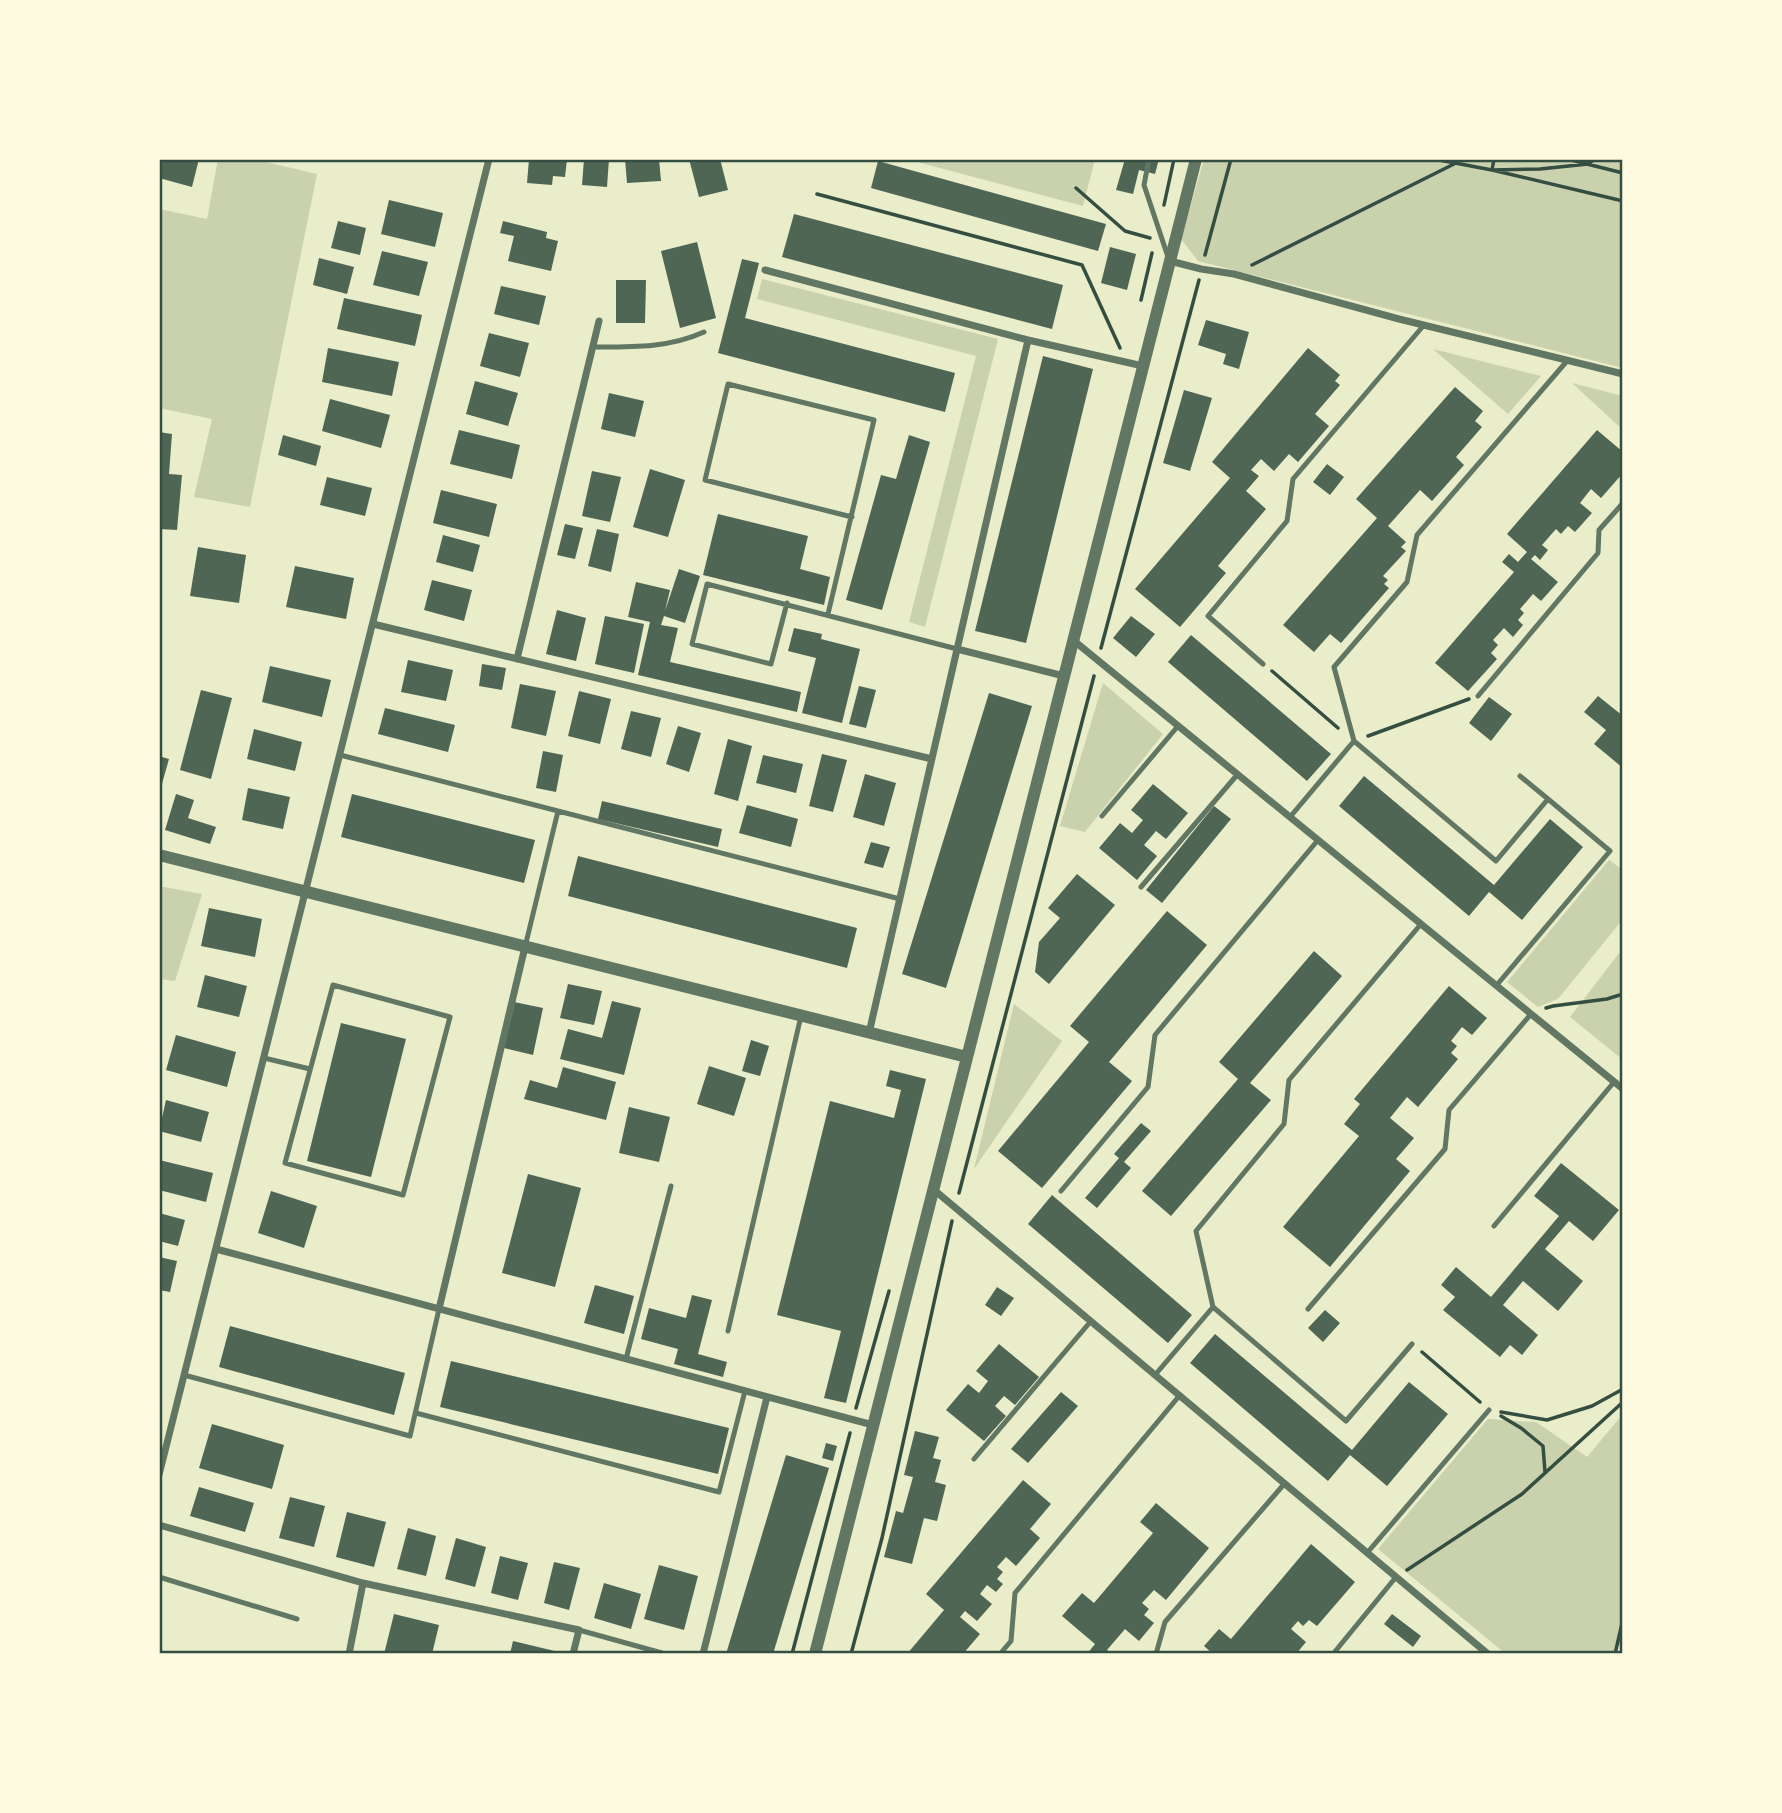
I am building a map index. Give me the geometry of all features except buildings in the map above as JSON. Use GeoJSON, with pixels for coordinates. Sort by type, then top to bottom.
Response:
{"type":"FeatureCollection","features":[{"type":"Feature","properties":{"kind":"street"},"geometry":{"type":"LineString","coordinates":[[159,1475],[489,159]]}},
{"type":"Feature","properties":{"kind":"street"},"geometry":{"type":"LineString","coordinates":[[815,1654],[1196,159]]}},
{"type":"Feature","properties":{"kind":"street"},"geometry":{"type":"LineString","coordinates":[[1170,261],[1234,274],[1623,374]]}},
{"type":"Feature","properties":{"kind":"street"},"geometry":{"type":"LineString","coordinates":[[765,270],[1028,340],[1143,366]]}},
{"type":"Feature","properties":{"kind":"street"},"geometry":{"type":"LineString","coordinates":[[517,659],[599,321]]}},
{"type":"Feature","properties":{"kind":"street"},"geometry":{"type":"LineString","coordinates":[[869,1033],[1028,340]]}},
{"type":"Feature","properties":{"kind":"street"},"geometry":{"type":"LineString","coordinates":[[373,624],[932,759]]}},
{"type":"Feature","properties":{"kind":"street"},"geometry":{"type":"LineString","coordinates":[[1073,640],[1623,1089]]}},
{"type":"Feature","properties":{"kind":"street"},"geometry":{"type":"LineString","coordinates":[[957,649],[1064,676]]}},
{"type":"Feature","properties":{"kind":"street"},"geometry":{"type":"LineString","coordinates":[[159,855],[967,1057]]}},
{"type":"Feature","properties":{"kind":"street"},"geometry":{"type":"LineString","coordinates":[[439,1309],[525,947]]}},
{"type":"Feature","properties":{"kind":"street"},"geometry":{"type":"LineString","coordinates":[[933,1189],[1488,1654]]}},
{"type":"Feature","properties":{"kind":"street"},"geometry":{"type":"LineString","coordinates":[[216,1249],[873,1426]]}},
{"type":"Feature","properties":{"kind":"street"},"geometry":{"type":"LineString","coordinates":[[704,1654],[767,1397]]}},
{"type":"Feature","properties":{"kind":"street"},"geometry":{"type":"LineString","coordinates":[[159,1525],[363,1583],[579,1630],[573,1654]]}},
{"type":"Feature","properties":{"kind":"street"},"geometry":{"type":"LineString","coordinates":[[349,1654],[363,1583]]}},
{"type":"Feature","properties":{"kind":"lane"},"geometry":{"type":"LineString","coordinates":[[1149,159],[1144,185],[1170,261]]}},
{"type":"Feature","properties":{"kind":"lane"},"geometry":{"type":"LineString","coordinates":[[1263,664],[1208,616],[1287,521],[1293,479],[1424,324]]}},
{"type":"Feature","properties":{"kind":"lane"},"geometry":{"type":"LineString","coordinates":[[594,347],[666,345],[694,337],[704,331]]}},
{"type":"Feature","properties":{"kind":"lane"},"geometry":{"type":"LineString","coordinates":[[1548,799],[1496,861],[1354,741],[1334,667],[1407,582],[1417,535],[1567,361]]}},
{"type":"Feature","properties":{"kind":"lane"},"geometry":{"type":"LineString","coordinates":[[828,614],[852,517],[874,420],[728,384],[705,481],[852,517]]}},
{"type":"Feature","properties":{"kind":"lane"},"geometry":{"type":"LineString","coordinates":[[1478,696],[1598,553],[1599,530],[1623,503]]}},
{"type":"Feature","properties":{"kind":"lane"},"geometry":{"type":"LineString","coordinates":[[787,603],[771,664],[692,644],[707,584],[787,603],[957,649]]}},
{"type":"Feature","properties":{"kind":"lane"},"geometry":{"type":"LineString","coordinates":[[1102,816],[1178,726]]}},
{"type":"Feature","properties":{"kind":"lane"},"geometry":{"type":"LineString","coordinates":[[1290,818],[1354,741]]}},
{"type":"Feature","properties":{"kind":"lane"},"geometry":{"type":"LineString","coordinates":[[340,755],[900,899]]}},
{"type":"Feature","properties":{"kind":"lane"},"geometry":{"type":"LineString","coordinates":[[1141,887],[1237,775]]}},
{"type":"Feature","properties":{"kind":"lane"},"geometry":{"type":"LineString","coordinates":[[1496,986],[1610,851],[1520,776]]}},
{"type":"Feature","properties":{"kind":"lane"},"geometry":{"type":"LineString","coordinates":[[525,947],[558,811]]}},
{"type":"Feature","properties":{"kind":"lane"},"geometry":{"type":"LineString","coordinates":[[1061,1191],[1148,1087],[1155,1035],[1318,840]]}},
{"type":"Feature","properties":{"kind":"lane"},"geometry":{"type":"LineString","coordinates":[[1412,1344],[1346,1421],[1213,1307],[1196,1231],[1284,1124],[1289,1080],[1420,924]]}},
{"type":"Feature","properties":{"kind":"lane"},"geometry":{"type":"LineString","coordinates":[[333,985],[450,1017],[403,1195],[285,1163],[310,1069],[333,985]]}},
{"type":"Feature","properties":{"kind":"lane"},"geometry":{"type":"LineString","coordinates":[[1308,1309],[1445,1149],[1449,1110],[1531,1014]]}},
{"type":"Feature","properties":{"kind":"lane"},"geometry":{"type":"LineString","coordinates":[[728,1331],[801,1016]]}},
{"type":"Feature","properties":{"kind":"lane"},"geometry":{"type":"LineString","coordinates":[[264,1058],[310,1069]]}},
{"type":"Feature","properties":{"kind":"lane"},"geometry":{"type":"LineString","coordinates":[[1494,1226],[1614,1082]]}},
{"type":"Feature","properties":{"kind":"lane"},"geometry":{"type":"LineString","coordinates":[[626,1359],[671,1186]]}},
{"type":"Feature","properties":{"kind":"lane"},"geometry":{"type":"LineString","coordinates":[[1155,1375],[1213,1307]]}},
{"type":"Feature","properties":{"kind":"lane"},"geometry":{"type":"LineString","coordinates":[[184,1375],[410,1436],[439,1309]]}},
{"type":"Feature","properties":{"kind":"lane"},"geometry":{"type":"LineString","coordinates":[[974,1459],[1091,1321]]}},
{"type":"Feature","properties":{"kind":"lane"},"geometry":{"type":"LineString","coordinates":[[416,1413],[719,1492],[745,1391]]}},
{"type":"Feature","properties":{"kind":"lane"},"geometry":{"type":"LineString","coordinates":[[1000,1654],[1011,1641],[1015,1593],[1180,1395]]}},
{"type":"Feature","properties":{"kind":"lane"},"geometry":{"type":"LineString","coordinates":[[1367,1553],[1489,1410]]}},
{"type":"Feature","properties":{"kind":"lane"},"geometry":{"type":"LineString","coordinates":[[1156,1654],[1165,1622],[1285,1483]]}},
{"type":"Feature","properties":{"kind":"lane"},"geometry":{"type":"LineString","coordinates":[[159,1577],[297,1619]]}},
{"type":"Feature","properties":{"kind":"lane"},"geometry":{"type":"LineString","coordinates":[[1333,1654],[1396,1577]]}},
{"type":"Feature","properties":{"kind":"lane"},"geometry":{"type":"LineString","coordinates":[[579,1630],[662,1653]]}},
{"type":"Feature","properties":{"kind":"path"},"geometry":{"type":"LineString","coordinates":[[851,1654],[882,1538],[955,1207],[1231,159]]}},
{"type":"Feature","properties":{"kind":"path"},"geometry":{"type":"LineString","coordinates":[[1434,159],[1623,201]]}},
{"type":"Feature","properties":{"kind":"path"},"geometry":{"type":"LineString","coordinates":[[1492,170],[1494,159]]}},
{"type":"Feature","properties":{"kind":"path"},"geometry":{"type":"LineString","coordinates":[[1567,159],[1623,173]]}},
{"type":"Feature","properties":{"kind":"path"},"geometry":{"type":"LineString","coordinates":[[1492,170],[1588,164],[1595,159]]}},
{"type":"Feature","properties":{"kind":"path"},"geometry":{"type":"LineString","coordinates":[[1234,274],[1454,164]]}},
{"type":"Feature","properties":{"kind":"path"},"geometry":{"type":"LineString","coordinates":[[1076,188],[1125,231],[1156,240]]}},
{"type":"Feature","properties":{"kind":"path"},"geometry":{"type":"LineString","coordinates":[[817,194],[1082,265],[1126,363]]}},
{"type":"Feature","properties":{"kind":"path"},"geometry":{"type":"LineString","coordinates":[[1263,664],[1354,741],[1478,696]]}},
{"type":"Feature","properties":{"kind":"path"},"geometry":{"type":"LineString","coordinates":[[1531,1014],[1553,1006],[1607,999],[1623,994]]}},
{"type":"Feature","properties":{"kind":"path"},"geometry":{"type":"LineString","coordinates":[[1412,1344],[1489,1410],[1521,1428],[1543,1446],[1545,1472]]}},
{"type":"Feature","properties":{"kind":"path"},"geometry":{"type":"LineString","coordinates":[[1489,1410],[1547,1419],[1592,1406],[1623,1389]]}},
{"type":"Feature","properties":{"kind":"path"},"geometry":{"type":"LineString","coordinates":[[1396,1577],[1522,1493],[1623,1402]]}},
{"type":"Feature","properties":{"kind":"path"},"geometry":{"type":"LineString","coordinates":[[1615,1654],[1623,1619]]}},
{"type":"Feature","properties":{"kind":"green space"},"geometry":{"type":"Polygon","coordinates":[[[218,159],[253,159],[317,174],[250,507],[194,497],[212,419],[159,408],[159,209],[207,219],[218,159]]]}},
{"type":"Feature","properties":{"kind":"green space"},"geometry":{"type":"Polygon","coordinates":[[[906,159],[1095,159],[1083,206],[906,159]]]}},
{"type":"Feature","properties":{"kind":"green space"},"geometry":{"type":"Polygon","coordinates":[[[1204,159],[1623,159],[1623,368],[1198,261],[1181,239],[1204,159]]]}},
{"type":"Feature","properties":{"kind":"green space"},"geometry":{"type":"Polygon","coordinates":[[[762,279],[998,339],[925,627],[909,622],[976,356],[757,299],[762,279]]]}},
{"type":"Feature","properties":{"kind":"green space"},"geometry":{"type":"Polygon","coordinates":[[[1433,349],[1541,376],[1508,414],[1433,349]]]}},
{"type":"Feature","properties":{"kind":"green space"},"geometry":{"type":"Polygon","coordinates":[[[1572,383],[1623,396],[1623,430],[1572,383]]]}},
{"type":"Feature","properties":{"kind":"green space"},"geometry":{"type":"Polygon","coordinates":[[[1103,683],[1163,734],[1085,832],[1060,826],[1103,683]]]}},
{"type":"Feature","properties":{"kind":"green space"},"geometry":{"type":"Polygon","coordinates":[[[1609,860],[1623,870],[1623,919],[1558,999],[1538,1007],[1507,982],[1609,860]]]}},
{"type":"Feature","properties":{"kind":"green space"},"geometry":{"type":"Polygon","coordinates":[[[159,886],[202,894],[175,981],[159,979],[159,886]]]}},
{"type":"Feature","properties":{"kind":"green space"},"geometry":{"type":"Polygon","coordinates":[[[1623,948],[1623,1060],[1570,1017],[1623,948]]]}},
{"type":"Feature","properties":{"kind":"green space"},"geometry":{"type":"Polygon","coordinates":[[[1014,1004],[1062,1041],[974,1169],[1014,1004]]]}},
{"type":"Feature","properties":{"kind":"green space"},"geometry":{"type":"Polygon","coordinates":[[[1623,1414],[1623,1642],[1610,1654],[1506,1654],[1378,1549],[1488,1419],[1536,1422],[1587,1457],[1623,1414]]]}}]}
